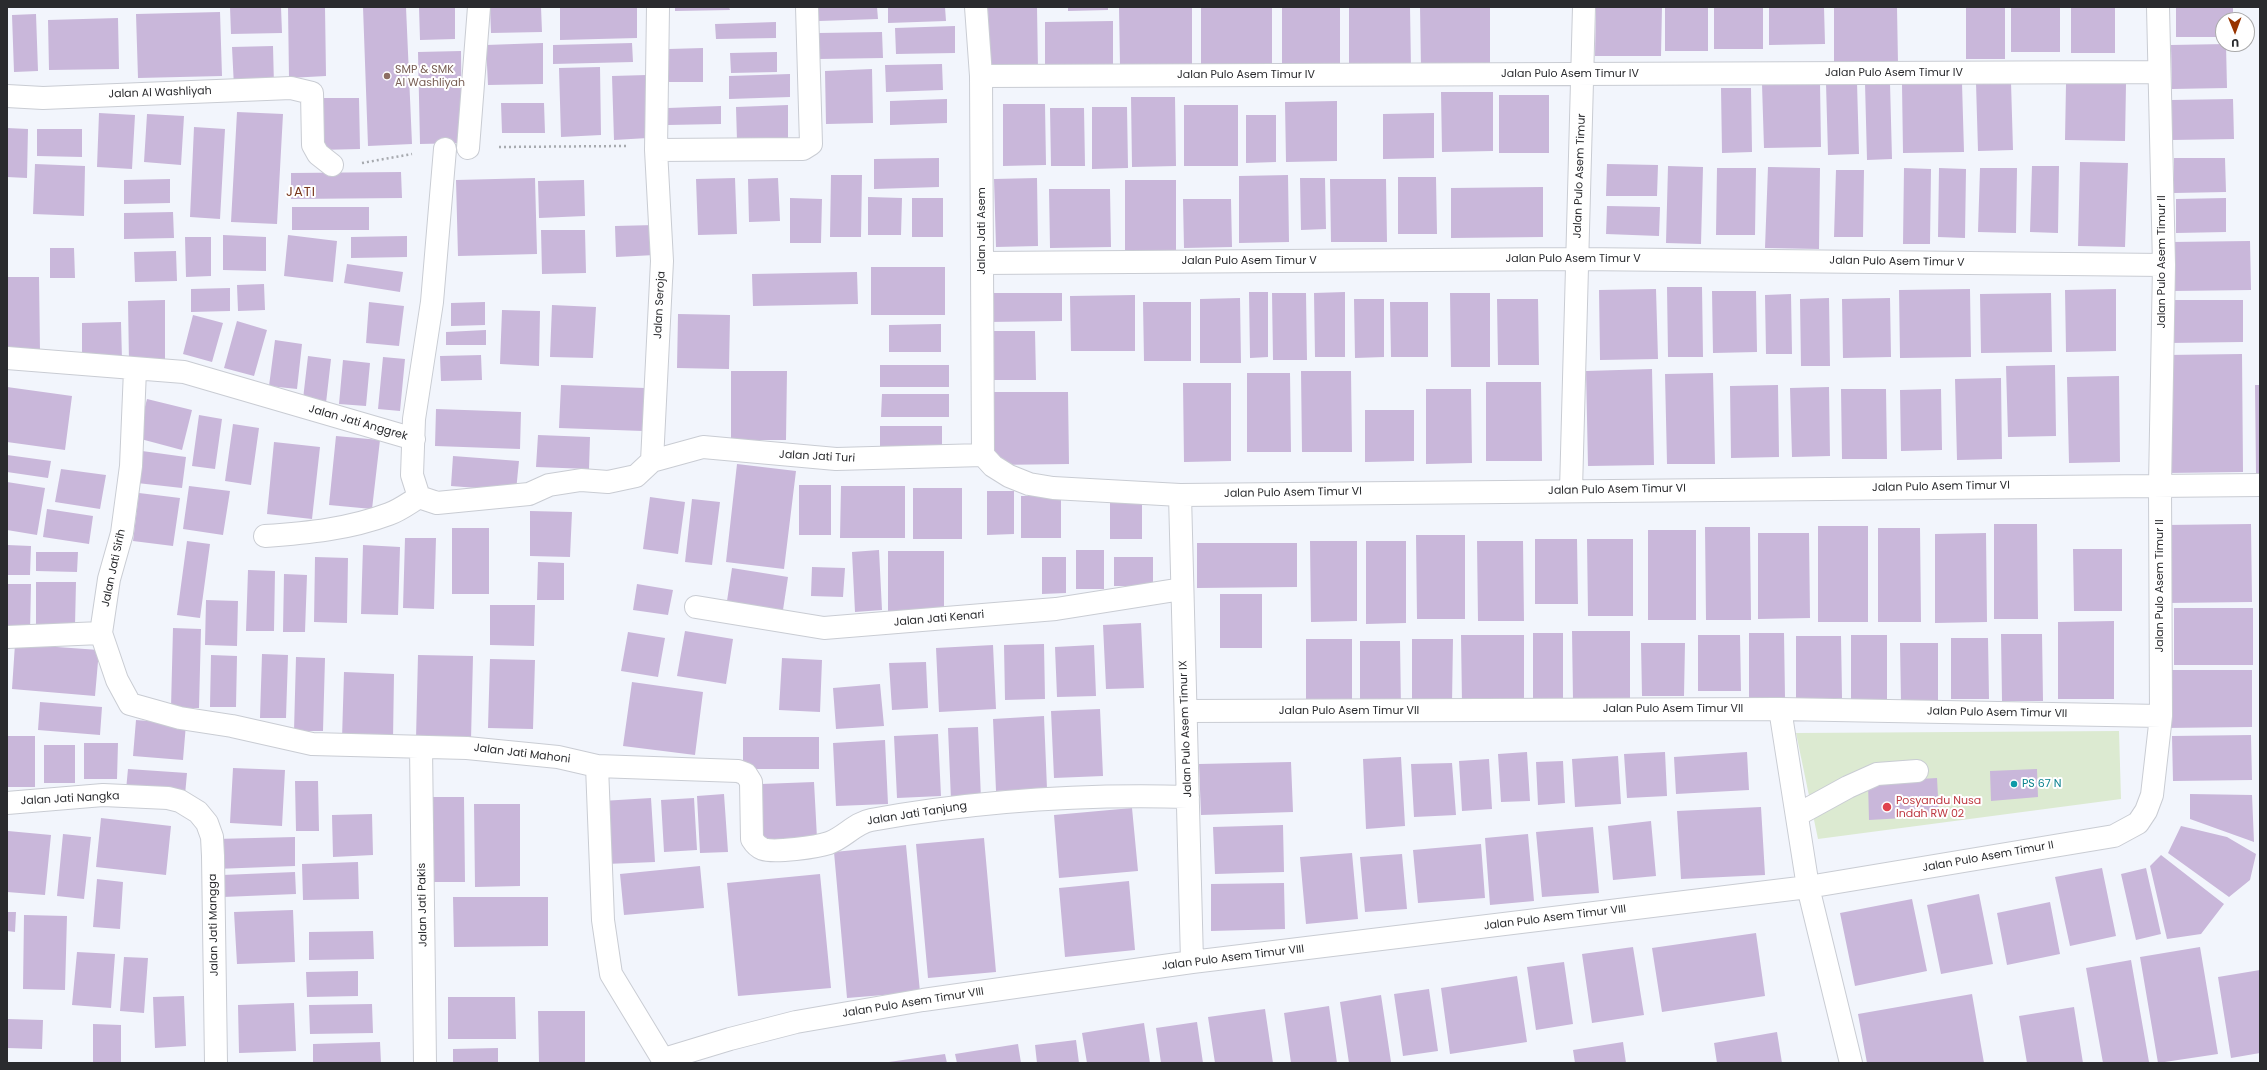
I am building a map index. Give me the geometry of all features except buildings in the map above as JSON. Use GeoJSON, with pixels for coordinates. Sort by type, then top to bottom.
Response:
{"type":"FeatureCollection","features":[{"type":"Feature","properties":{"kind":"street"},"geometry":{"type":"LineString","coordinates":[[468,148],[479,7]]}},
{"type":"Feature","properties":{"kind":"street","name":"Jalan Seroja"},"geometry":{"type":"LineString","coordinates":[[652,461],[662,262],[656,150],[658,7]]}},
{"type":"Feature","properties":{"kind":"street"},"geometry":{"type":"LineString","coordinates":[[656,150],[803,149],[812,144],[807,7]]}},
{"type":"Feature","properties":{"kind":"street","name":"Jalan Jati Asem"},"geometry":{"type":"LineString","coordinates":[[976,7],[981,76],[983,455]]}},
{"type":"Feature","properties":{"kind":"street","name":"Jalan Pulo Asem Timur"},"geometry":{"type":"LineString","coordinates":[[1571,490],[1584,7]]}},
{"type":"Feature","properties":{"kind":"street","name":"Jalan Pulo Asem Timur II"},"geometry":{"type":"LineString","coordinates":[[1808,887],[2114,836],[2124,832],[2138,823],[2146,810],[2152,795],[2161,716],[2160,485],[2164,265],[2158,7]]}},
{"type":"Feature","properties":{"kind":"street","name":"Jalan Pulo Asem Timur IV"},"geometry":{"type":"LineString","coordinates":[[981,76],[2159,72]]}},
{"type":"Feature","properties":{"kind":"street","name":"Jalan Al Washliyah"},"geometry":{"type":"LineString","coordinates":[[7,96],[43,98],[291,88],[312,94],[313,145],[318,154],[332,164]]}},
{"type":"Feature","properties":{"kind":"street","name":"Jalan Jati Anggrek"},"geometry":{"type":"LineString","coordinates":[[7,358],[135,370],[184,372],[414,439],[414,419],[432,302],[446,149]]}},
{"type":"Feature","properties":{"kind":"street","name":"Jalan Pulo Asem Timur V"},"geometry":{"type":"LineString","coordinates":[[982,263],[1578,259],[2164,265]]}},
{"type":"Feature","properties":{"kind":"street","name":"Jalan Jati Sirih"},"geometry":{"type":"LineString","coordinates":[[135,370],[131,466],[122,533],[109,579],[101,633],[117,680],[130,704],[180,718],[232,726]]}},
{"type":"Feature","properties":{"kind":"street"},"geometry":{"type":"LineString","coordinates":[[414,439],[412,475],[419,497]]}},
{"type":"Feature","properties":{"kind":"street","name":"Jalan Jati Turi"},"geometry":{"type":"LineString","coordinates":[[652,461],[703,447],[836,460],[983,455]]}},
{"type":"Feature","properties":{"kind":"street","name":"Jalan Pulo Asem Timur VI"},"geometry":{"type":"LineString","coordinates":[[983,455],[993,466],[1009,476],[1029,484],[1053,488],[1180,495],[1571,490],[2260,485]]}},
{"type":"Feature","properties":{"kind":"street"},"geometry":{"type":"LineString","coordinates":[[266,536],[321,532],[361,524],[391,514],[419,497],[437,503],[529,494],[549,484],[581,480],[608,482],[636,476],[652,461]]}},
{"type":"Feature","properties":{"kind":"street","name":"Jalan Pulo Asem Timur IX"},"geometry":{"type":"LineString","coordinates":[[1180,495],[1192,962]]}},
{"type":"Feature","properties":{"kind":"street","name":"Jalan Jati Kenari"},"geometry":{"type":"LineString","coordinates":[[696,607],[824,628],[1056,609],[1182,589]]}},
{"type":"Feature","properties":{"kind":"street"},"geometry":{"type":"LineString","coordinates":[[7,637],[101,633]]}},
{"type":"Feature","properties":{"kind":"street"},"geometry":{"type":"LineString","coordinates":[[1780,709],[1808,887],[1851,1063]]}},
{"type":"Feature","properties":{"kind":"street","name":"Jalan Pulo Asem Timur VII"},"geometry":{"type":"LineString","coordinates":[[1186,711],[1780,709],[2161,716]]}},
{"type":"Feature","properties":{"kind":"street","name":"Jalan Jati Mahoni"},"geometry":{"type":"LineString","coordinates":[[232,726],[312,744],[512,751],[558,757],[597,766]]}},
{"type":"Feature","properties":{"kind":"street","name":"Jalan Jati Pakis"},"geometry":{"type":"LineString","coordinates":[[422,747],[425,1063]]}},
{"type":"Feature","properties":{"kind":"street"},"geometry":{"type":"LineString","coordinates":[[597,766],[603,920],[611,974],[665,1061]]}},
{"type":"Feature","properties":{"kind":"street","name":"Jalan Jati Tanjung"},"geometry":{"type":"LineString","coordinates":[[597,766],[743,772],[751,782],[752,839],[756,845],[772,851],[829,843],[841,837],[860,822],[943,808],[1064,797],[1188,797]]}},
{"type":"Feature","properties":{"kind":"street"},"geometry":{"type":"LineString","coordinates":[[1797,815],[1848,787],[1877,774],[1917,771]]}},
{"type":"Feature","properties":{"kind":"street","name":"Jalan Jati Nangka"},"geometry":{"type":"LineString","coordinates":[[7,803],[103,796],[168,798],[180,801]]}},
{"type":"Feature","properties":{"kind":"street","name":"Jalan Jati Mangga"},"geometry":{"type":"LineString","coordinates":[[180,801],[198,812],[207,823],[212,837],[216,1063]]}},
{"type":"Feature","properties":{"kind":"street","name":"Jalan Pulo Asem Timur VIII"},"geometry":{"type":"LineString","coordinates":[[665,1061],[730,1039],[796,1022],[923,1000],[1192,962],[1808,887]]}},
{"type":"Feature","properties":{"kind":"green space"},"geometry":{"type":"Polygon","coordinates":[[[2119,731],[2121,799],[1818,839],[1796,733],[2119,731]]]}},
{"type":"Feature","properties":{"kind":"place","name":"SMP & SMK Al Washliyah"},"geometry":{"type":"Point","coordinates":[387,76]}},
{"type":"Feature","properties":{"kind":"place","name":"PS 67 N"},"geometry":{"type":"Point","coordinates":[2014,784]}},
{"type":"Feature","properties":{"kind":"place","name":"Posyandu Nusa Indah RW 02"},"geometry":{"type":"Point","coordinates":[1887,807]}},
{"type":"Feature","properties":{"kind":"district","name":"JATI"},"geometry":{"type":"Point","coordinates":[301,193]}}]}
